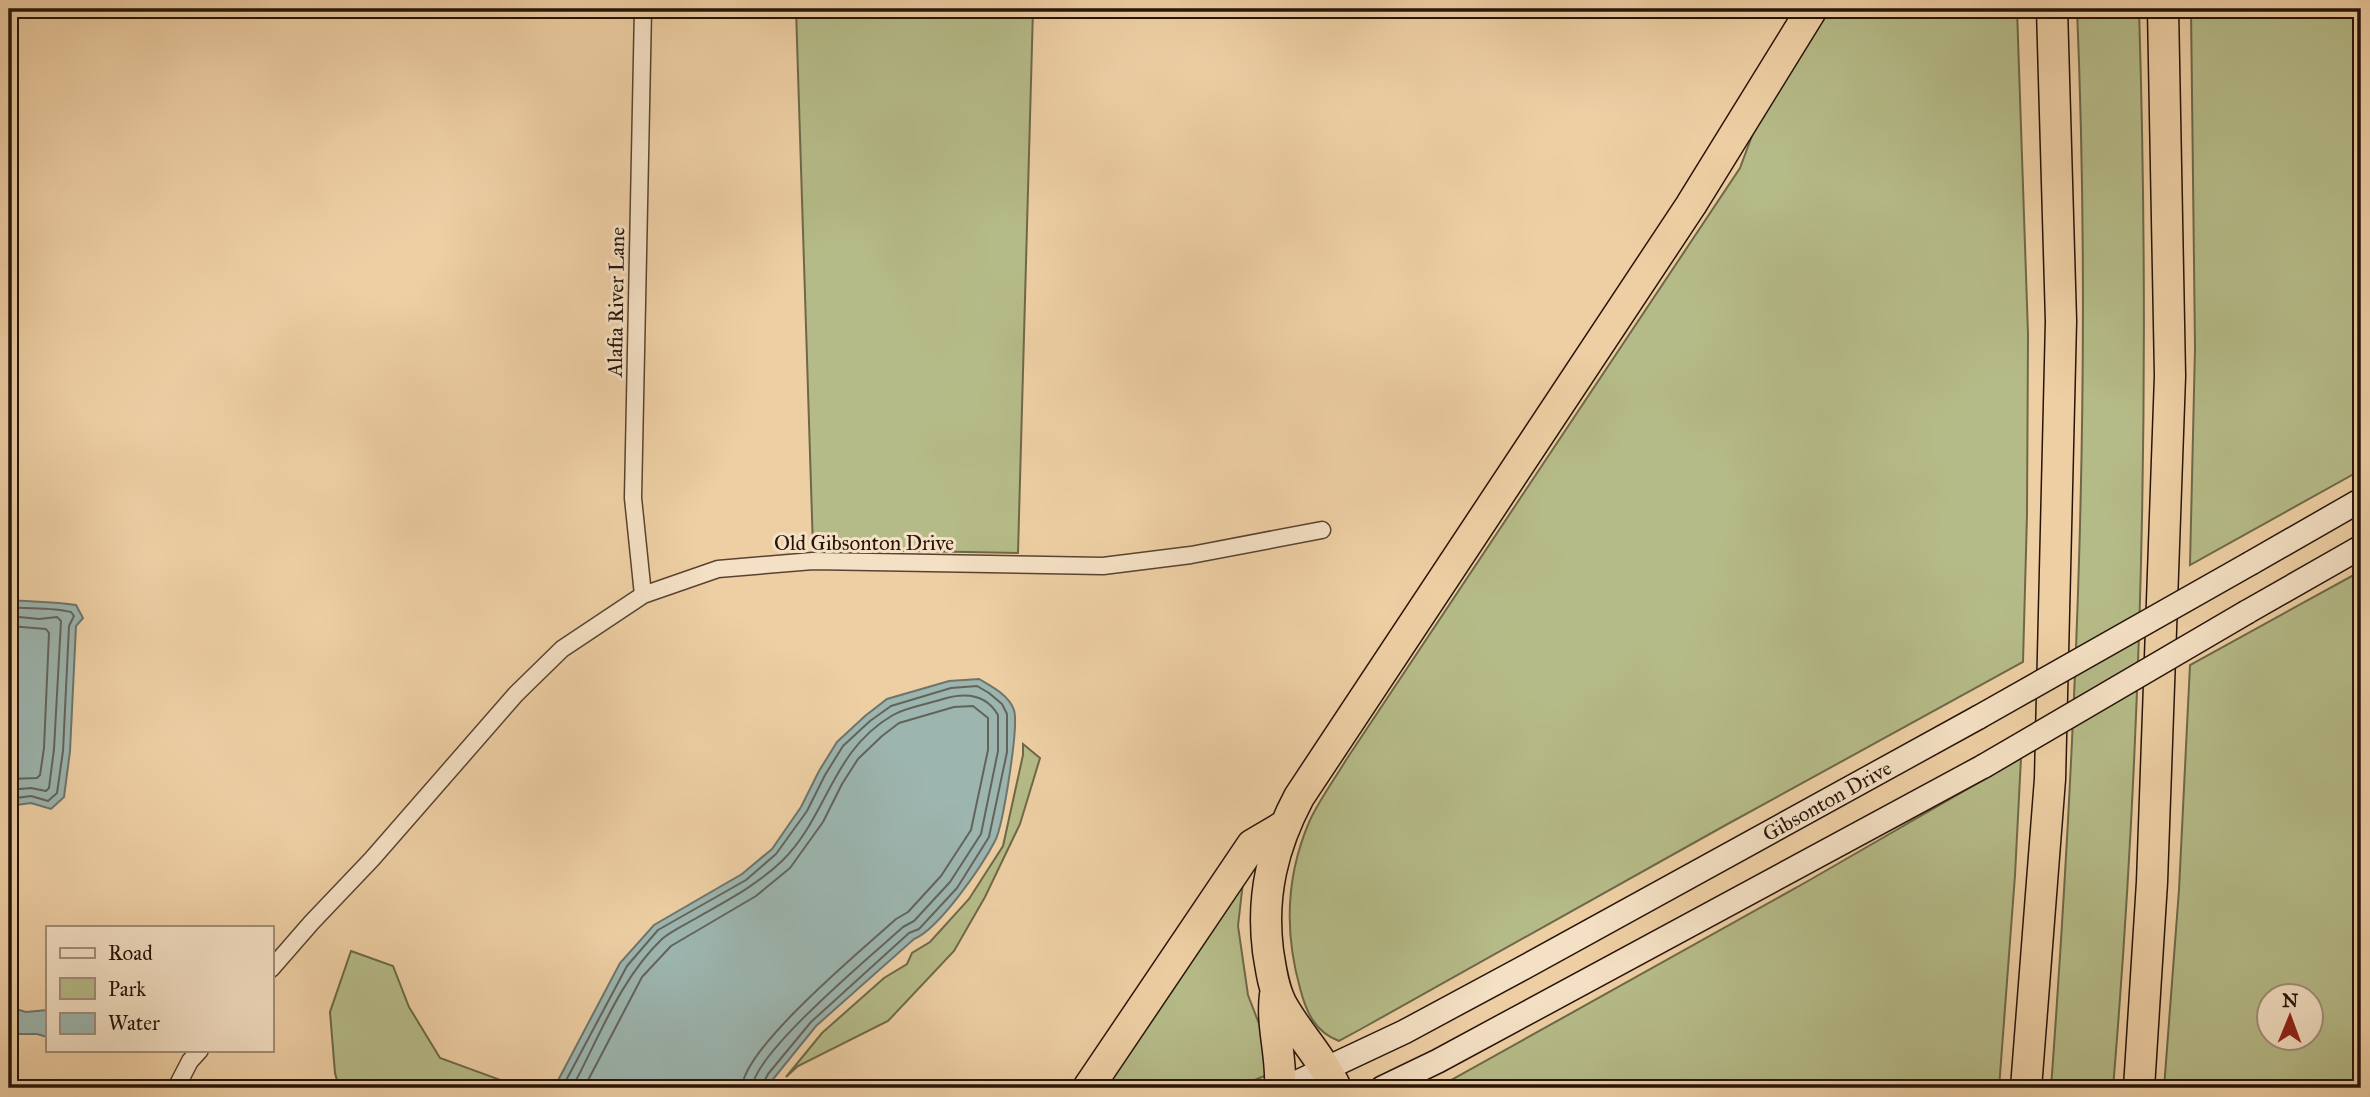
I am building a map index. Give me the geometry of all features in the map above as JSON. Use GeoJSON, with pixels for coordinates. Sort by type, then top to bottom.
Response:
{"type":"FeatureCollection","features":[{"type":"Feature","properties":{"kind":"highway"},"geometry":{"type":"LineString","coordinates":[[1283,1088],[1274,1020],[1276,991],[1267,939],[1266,911],[1267,884],[1284,826],[1299,797],[1691,205],[1812,9]]}},
{"type":"Feature","properties":{"kind":"highway"},"geometry":{"type":"LineString","coordinates":[[2025,1088],[2050,779],[2062,321],[2052,9]]}},
{"type":"Feature","properties":{"kind":"highway"},"geometry":{"type":"LineString","coordinates":[[2139,1088],[2152,882],[2170,376],[2163,9]]}},
{"type":"Feature","properties":{"kind":"highway"},"geometry":{"type":"LineString","coordinates":[[1088,1088],[1252,845],[1284,826]]}},
{"type":"Feature","properties":{"kind":"highway"},"geometry":{"type":"LineString","coordinates":[[1276,991],[1302,1037],[1332,1079]]}},
{"type":"Feature","properties":{"kind":"main road","name":"Gibsonton Drive"},"geometry":{"type":"LineString","coordinates":[[1283,1088],[1332,1079],[1404,1032],[1979,717],[2361,500]]}},
{"type":"Feature","properties":{"kind":"main road","name":"Gibsonton Drive"},"geometry":{"type":"LineString","coordinates":[[1382,1088],[1438,1061],[1984,765],[2361,547]]}},
{"type":"Feature","properties":{"kind":"street","name":"Alafia River Lane"},"geometry":{"type":"LineString","coordinates":[[643,9],[633,498],[643,595]]}},
{"type":"Feature","properties":{"kind":"street","name":"Old Gibsonton Drive"},"geometry":{"type":"LineString","coordinates":[[273,967],[372,859],[516,694],[562,649],[643,595],[718,569],[813,561],[1103,566],[1191,555],[1322,530]]}},
{"type":"Feature","properties":{"kind":"street"},"geometry":{"type":"LineString","coordinates":[[176,1088],[190,1061],[198,1052]]}},
{"type":"Feature","properties":{"kind":"green space"},"geometry":{"type":"Polygon","coordinates":[[[796,9],[1033,9],[1018,553],[813,549],[796,9]]]}},
{"type":"Feature","properties":{"kind":"green space"},"geometry":{"type":"Polygon","coordinates":[[[1817,9],[2017,9],[2028,334],[2023,662],[1339,1041],[1318,1027],[1305,1005],[1291,945],[1292,882],[1310,820],[1346,760],[1740,168],[1776,71],[1817,9]]]}},
{"type":"Feature","properties":{"kind":"green space"},"geometry":{"type":"Polygon","coordinates":[[[2077,9],[2139,9],[2144,279],[2141,549],[2131,819],[2113,1088],[2051,1088],[2068,818],[2079,549],[2083,279],[2077,9]]]}},
{"type":"Feature","properties":{"kind":"green space"},"geometry":{"type":"Polygon","coordinates":[[[2191,9],[2361,9],[2361,470],[2190,565],[2195,348],[2191,9]]]}},
{"type":"Feature","properties":{"kind":"green space"},"geometry":{"type":"Polygon","coordinates":[[[2361,571],[2361,1088],[2164,1088],[2179,890],[2190,665],[2361,571]]]}},
{"type":"Feature","properties":{"kind":"green space"},"geometry":{"type":"Polygon","coordinates":[[[1023,744],[1040,758],[1020,824],[985,897],[954,951],[888,1021],[798,1066],[786,1077],[822,1033],[884,978],[907,964],[912,953],[930,942],[969,899],[1003,846],[1023,755],[1023,744]]]}},
{"type":"Feature","properties":{"kind":"green space"},"geometry":{"type":"Polygon","coordinates":[[[2021,758],[1999,1088],[1437,1088],[1808,881],[2021,758]]]}},
{"type":"Feature","properties":{"kind":"green space"},"geometry":{"type":"Polygon","coordinates":[[[1243,882],[1238,926],[1248,995],[1266,1042],[1267,1075],[1235,1088],[1095,1088],[1243,882]]]}},
{"type":"Feature","properties":{"kind":"green space"},"geometry":{"type":"Polygon","coordinates":[[[351,951],[393,966],[409,1007],[440,1058],[514,1085],[543,1088],[339,1088],[335,1073],[330,1012],[351,951]]]}},
{"type":"Feature","properties":{"kind":"water"},"geometry":{"type":"Polygon","coordinates":[[[9,600],[76,605],[83,618],[76,626],[70,751],[64,797],[51,809],[31,803],[9,806],[9,600]]]}},
{"type":"Feature","properties":{"kind":"water"},"geometry":{"type":"Polygon","coordinates":[[[979,679],[1004,695],[1012,705],[1015,720],[1009,776],[995,841],[970,880],[935,923],[816,1026],[766,1088],[554,1088],[620,963],[654,925],[742,874],[772,849],[801,807],[837,742],[887,699],[949,681],[979,679]]]}},
{"type":"Feature","properties":{"kind":"water"},"geometry":{"type":"Polygon","coordinates":[[[9,1007],[26,1012],[46,1010],[46,1037],[9,1034],[9,1007]]]}}]}
